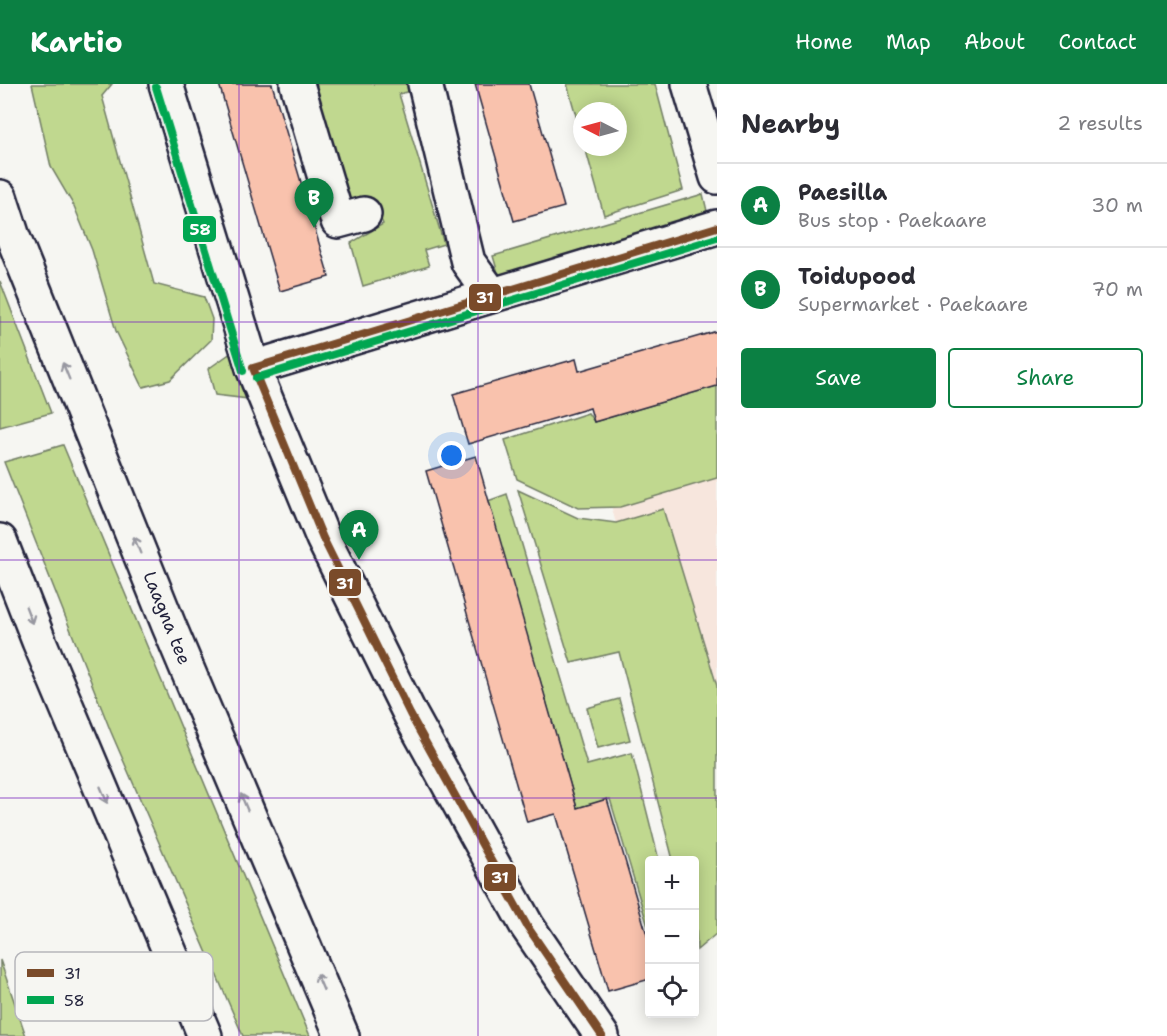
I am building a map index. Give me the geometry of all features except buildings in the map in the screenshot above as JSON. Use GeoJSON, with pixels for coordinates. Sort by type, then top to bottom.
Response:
{"type":"FeatureCollection","features":[{"type":"Feature","properties":{"kind":"street"},"geometry":{"type":"LineString","coordinates":[[166,84],[253,368],[323,538],[410,714],[527,926],[602,1036]]}},
{"type":"Feature","properties":{"kind":"street"},"geometry":{"type":"LineString","coordinates":[[297,84],[338,221],[364,214]]}},
{"type":"Feature","properties":{"kind":"street"},"geometry":{"type":"LineString","coordinates":[[425,84],[468,262],[492,295]]}},
{"type":"Feature","properties":{"kind":"street"},"geometry":{"type":"LineString","coordinates":[[689,84],[717,177]]}},
{"type":"Feature","properties":{"kind":"street","name":"Laagna tee"},"geometry":{"type":"LineString","coordinates":[[0,197],[17,248],[169,626],[342,1036]]}},
{"type":"Feature","properties":{"kind":"street"},"geometry":{"type":"LineString","coordinates":[[253,368],[717,228]]}},
{"type":"Feature","properties":{"kind":"street"},"geometry":{"type":"LineString","coordinates":[[0,541],[39,641],[170,952]]}},
{"type":"Feature","properties":{"kind":"street"},"geometry":{"type":"LineString","coordinates":[[199,1021],[205,1036]]}},
{"type":"Feature","properties":{"kind":"shaded area"},"geometry":{"type":"Polygon","coordinates":[[[717,433],[717,869],[644,630],[601,467],[717,433]]]}},
{"type":"Feature","properties":{"kind":"green space"},"geometry":{"type":"Polygon","coordinates":[[[32,84],[112,84],[102,96],[154,284],[204,297],[212,319],[211,340],[170,380],[143,387],[116,331],[92,250],[74,206],[51,167],[32,84]]]}},
{"type":"Feature","properties":{"kind":"green space"},"geometry":{"type":"Polygon","coordinates":[[[306,84],[413,84],[415,90],[399,94],[444,244],[424,250],[429,266],[363,286],[351,243],[383,224],[376,209],[350,207],[306,84]]]}},
{"type":"Feature","properties":{"kind":"green space"},"geometry":{"type":"Polygon","coordinates":[[[567,84],[655,84],[683,190],[604,215],[588,156],[627,156],[627,102],[573,102],[573,105],[567,84]]]}},
{"type":"Feature","properties":{"kind":"green space"},"geometry":{"type":"Polygon","coordinates":[[[703,194],[707,211],[704,215],[503,275],[498,273],[493,256],[703,194]]]}},
{"type":"Feature","properties":{"kind":"green space"},"geometry":{"type":"Polygon","coordinates":[[[0,281],[51,413],[0,427],[0,281]]]}},
{"type":"Feature","properties":{"kind":"green space"},"geometry":{"type":"Polygon","coordinates":[[[231,353],[249,399],[215,395],[208,369],[231,353]]]}},
{"type":"Feature","properties":{"kind":"green space"},"geometry":{"type":"Polygon","coordinates":[[[717,386],[717,478],[620,507],[578,508],[517,479],[505,440],[588,413],[594,422],[717,386]]]}},
{"type":"Feature","properties":{"kind":"green space"},"geometry":{"type":"Polygon","coordinates":[[[63,445],[310,1036],[243,1036],[213,967],[213,952],[207,952],[111,732],[4,462],[63,445]]]}},
{"type":"Feature","properties":{"kind":"green space"},"geometry":{"type":"Polygon","coordinates":[[[518,490],[578,518],[616,523],[663,509],[717,686],[717,933],[699,948],[699,856],[672,856],[619,652],[571,663],[518,490]]]}},
{"type":"Feature","properties":{"kind":"green space"},"geometry":{"type":"Polygon","coordinates":[[[507,494],[587,765],[632,753],[658,856],[645,856],[645,917],[610,799],[577,808],[488,501],[507,494]]]}},
{"type":"Feature","properties":{"kind":"green space"},"geometry":{"type":"Polygon","coordinates":[[[619,699],[630,740],[598,748],[587,708],[619,699]]]}},
{"type":"Feature","properties":{"kind":"green space"},"geometry":{"type":"Polygon","coordinates":[[[0,960],[15,1004],[15,1021],[21,1021],[26,1036],[0,1036],[0,960]]]}},
{"type":"Feature","properties":{"kind":"transit line","name":"58"},"geometry":{"type":"LineString","coordinates":[[156,87],[243,371]]}},
{"type":"Feature","properties":{"kind":"transit line","name":"31"},"geometry":{"type":"LineString","coordinates":[[253,368],[717,227]]}},
{"type":"Feature","properties":{"kind":"transit line","name":"58"},"geometry":{"type":"LineString","coordinates":[[256,378],[717,238]]}},
{"type":"Feature","properties":{"kind":"transit line","name":"31"},"geometry":{"type":"LineString","coordinates":[[253,368],[323,538],[410,714],[527,926],[602,1036]]}},
{"type":"Feature","properties":{"kind":"place","name":"Toidupood"},"geometry":{"type":"Point","coordinates":[314,228]}},
{"type":"Feature","properties":{"kind":"place","name":"Paesilla"},"geometry":{"type":"Point","coordinates":[359,560]}}]}
